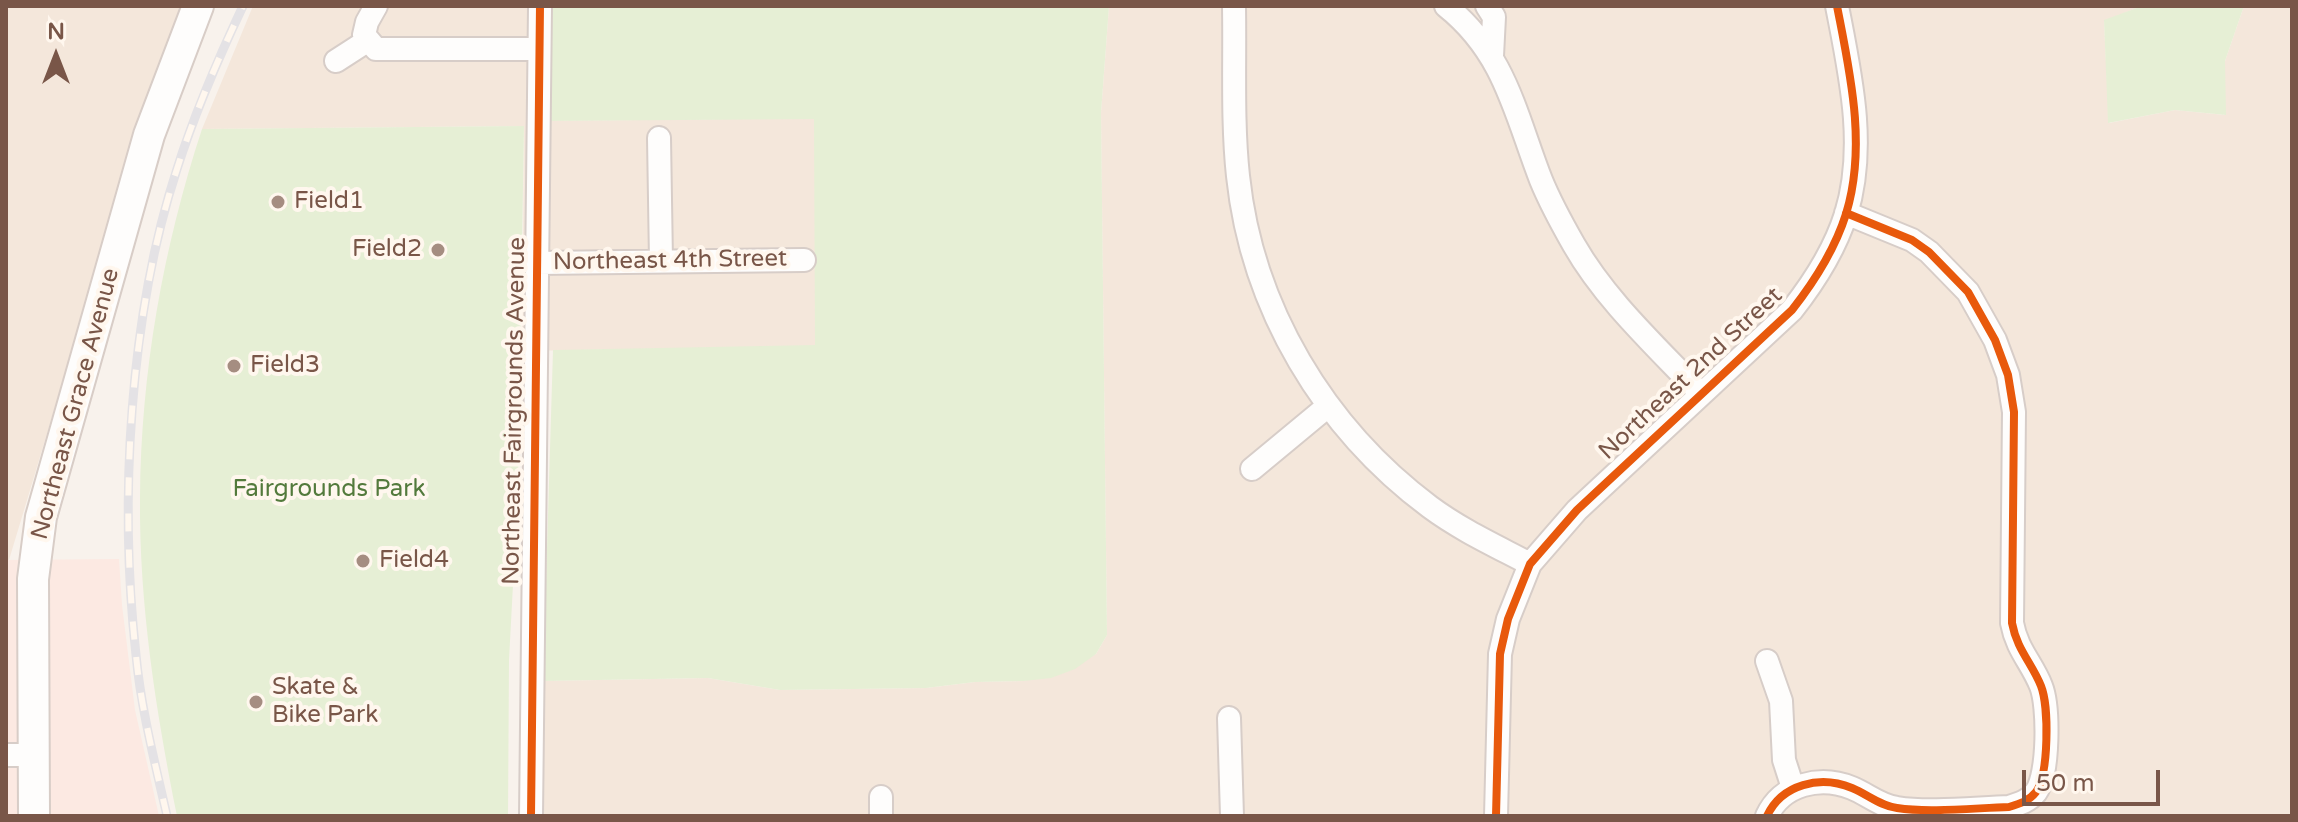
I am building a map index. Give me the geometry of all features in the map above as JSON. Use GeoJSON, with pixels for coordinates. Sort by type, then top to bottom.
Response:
{"type":"FeatureCollection","features":[{"type":"Feature","properties":{"kind":"main road","name":"Northeast Grace Avenue"},"geometry":{"type":"LineString","coordinates":[[34,816],[19,755],[41,517],[149,135],[198,6]]}},
{"type":"Feature","properties":{"kind":"street"},"geometry":{"type":"LineString","coordinates":[[376,6],[365,28],[367,41],[381,50],[539,49]]}},
{"type":"Feature","properties":{"kind":"street","name":"Northeast Fairgrounds Avenue"},"geometry":{"type":"LineString","coordinates":[[531,816],[540,6]]}},
{"type":"Feature","properties":{"kind":"street"},"geometry":{"type":"LineString","coordinates":[[1234,6],[1238,175],[1249,239],[1269,300],[1286,337],[1328,406],[1376,461],[1459,527],[1530,564]]}},
{"type":"Feature","properties":{"kind":"street"},"geometry":{"type":"LineString","coordinates":[[1446,6],[1476,33],[1508,84],[1543,183],[1577,249],[1614,300],[1701,394]]}},
{"type":"Feature","properties":{"kind":"street"},"geometry":{"type":"LineString","coordinates":[[1487,6],[1494,17],[1492,56]]}},
{"type":"Feature","properties":{"kind":"street","name":"Northeast 2nd Street"},"geometry":{"type":"LineString","coordinates":[[1496,816],[1500,654],[1508,619],[1530,564],[1577,510],[1792,310],[1813,283],[1846,213],[1853,164],[1855,106],[1837,6]]}},
{"type":"Feature","properties":{"kind":"street"},"geometry":{"type":"LineString","coordinates":[[336,61],[367,41]]}},
{"type":"Feature","properties":{"kind":"street"},"geometry":{"type":"LineString","coordinates":[[659,138],[661,261]]}},
{"type":"Feature","properties":{"kind":"street"},"geometry":{"type":"LineString","coordinates":[[1767,816],[1778,799],[1793,788],[1812,783],[1835,783],[1885,805],[1906,809],[2009,807],[2023,802],[2035,792],[2044,771],[2044,701],[2039,681],[2018,647],[2012,623],[2014,412],[2002,357],[1980,308],[1944,264],[1912,240],[1846,213]]}},
{"type":"Feature","properties":{"kind":"street","name":"Northeast 4th Street"},"geometry":{"type":"LineString","coordinates":[[537,263],[804,260]]}},
{"type":"Feature","properties":{"kind":"street"},"geometry":{"type":"LineString","coordinates":[[1252,469],[1328,406]]}},
{"type":"Feature","properties":{"kind":"street"},"geometry":{"type":"LineString","coordinates":[[1767,661],[1781,701],[1784,760],[1793,788]]}},
{"type":"Feature","properties":{"kind":"street"},"geometry":{"type":"LineString","coordinates":[[1229,718],[1232,816]]}},
{"type":"Feature","properties":{"kind":"shaded area"},"geometry":{"type":"Polygon","coordinates":[[[6,6],[184,6],[156,71],[9,560],[6,559],[6,6]]]}},
{"type":"Feature","properties":{"kind":"shaded area"},"geometry":{"type":"Polygon","coordinates":[[[253,6],[548,6],[547,121],[815,118],[815,346],[522,351],[524,126],[202,129],[253,6]]]}},
{"type":"Feature","properties":{"kind":"shaded area"},"geometry":{"type":"Polygon","coordinates":[[[1109,6],[2142,6],[2104,21],[2109,123],[2175,110],[2225,115],[2225,61],[2244,6],[2292,6],[2292,816],[540,816],[543,681],[708,678],[780,690],[926,688],[975,682],[1024,681],[1096,654],[1107,635],[1101,113],[1109,6]]]}},
{"type":"Feature","properties":{"kind":"shaded area"},"geometry":{"type":"Polygon","coordinates":[[[119,559],[135,710],[159,816],[6,816],[6,560],[119,559]]]}},
{"type":"Feature","properties":{"kind":"green space"},"geometry":{"type":"Polygon","coordinates":[[[548,6],[1109,6],[1101,113],[1107,635],[1096,654],[1075,669],[1051,678],[926,688],[780,690],[708,678],[543,681],[553,350],[815,345],[814,119],[546,121],[548,6]]]}},
{"type":"Feature","properties":{"kind":"green space"},"geometry":{"type":"Polygon","coordinates":[[[2142,6],[2244,6],[2225,61],[2226,115],[2175,110],[2108,123],[2104,20],[2142,6]]]}},
{"type":"Feature","properties":{"kind":"green space","name":"Fairgrounds Park"},"geometry":{"type":"Polygon","coordinates":[[[524,126],[518,490],[509,660],[508,816],[177,816],[156,698],[142,578],[141,451],[157,311],[176,219],[202,129],[524,126]]]}},
{"type":"Feature","properties":{"kind":"railway"},"geometry":{"type":"LineString","coordinates":[[167,816],[141,695],[136,655],[128,535],[132,410],[138,347],[161,226],[191,127],[243,6]]}},
{"type":"Feature","properties":{"kind":"cycle path"},"geometry":{"type":"LineString","coordinates":[[531,816],[540,6]]}},
{"type":"Feature","properties":{"kind":"cycle path"},"geometry":{"type":"LineString","coordinates":[[1496,816],[1500,654],[1508,619],[1530,564],[1577,510],[1792,310],[1836,240],[1852,188],[1856,136],[1851,83],[1837,6]]}},
{"type":"Feature","properties":{"kind":"cycle path"},"geometry":{"type":"LineString","coordinates":[[1767,816],[1782,796],[1792,790],[1803,785],[1827,782],[1858,790],[1897,808],[2009,807],[2027,800],[2036,792],[2045,756],[2044,696],[2017,641],[2012,623],[2014,412],[2008,375],[1995,340],[1968,292],[1929,252],[1912,240],[1846,213]]}},
{"type":"Feature","properties":{"kind":"place","name":"Field1"},"geometry":{"type":"Point","coordinates":[278,202]}},
{"type":"Feature","properties":{"kind":"place","name":"Field2"},"geometry":{"type":"Point","coordinates":[438,250]}},
{"type":"Feature","properties":{"kind":"place","name":"Field3"},"geometry":{"type":"Point","coordinates":[234,366]}},
{"type":"Feature","properties":{"kind":"place","name":"Field4"},"geometry":{"type":"Point","coordinates":[363,561]}},
{"type":"Feature","properties":{"kind":"place","name":"Skate & Bike Park"},"geometry":{"type":"Point","coordinates":[256,702]}}]}
